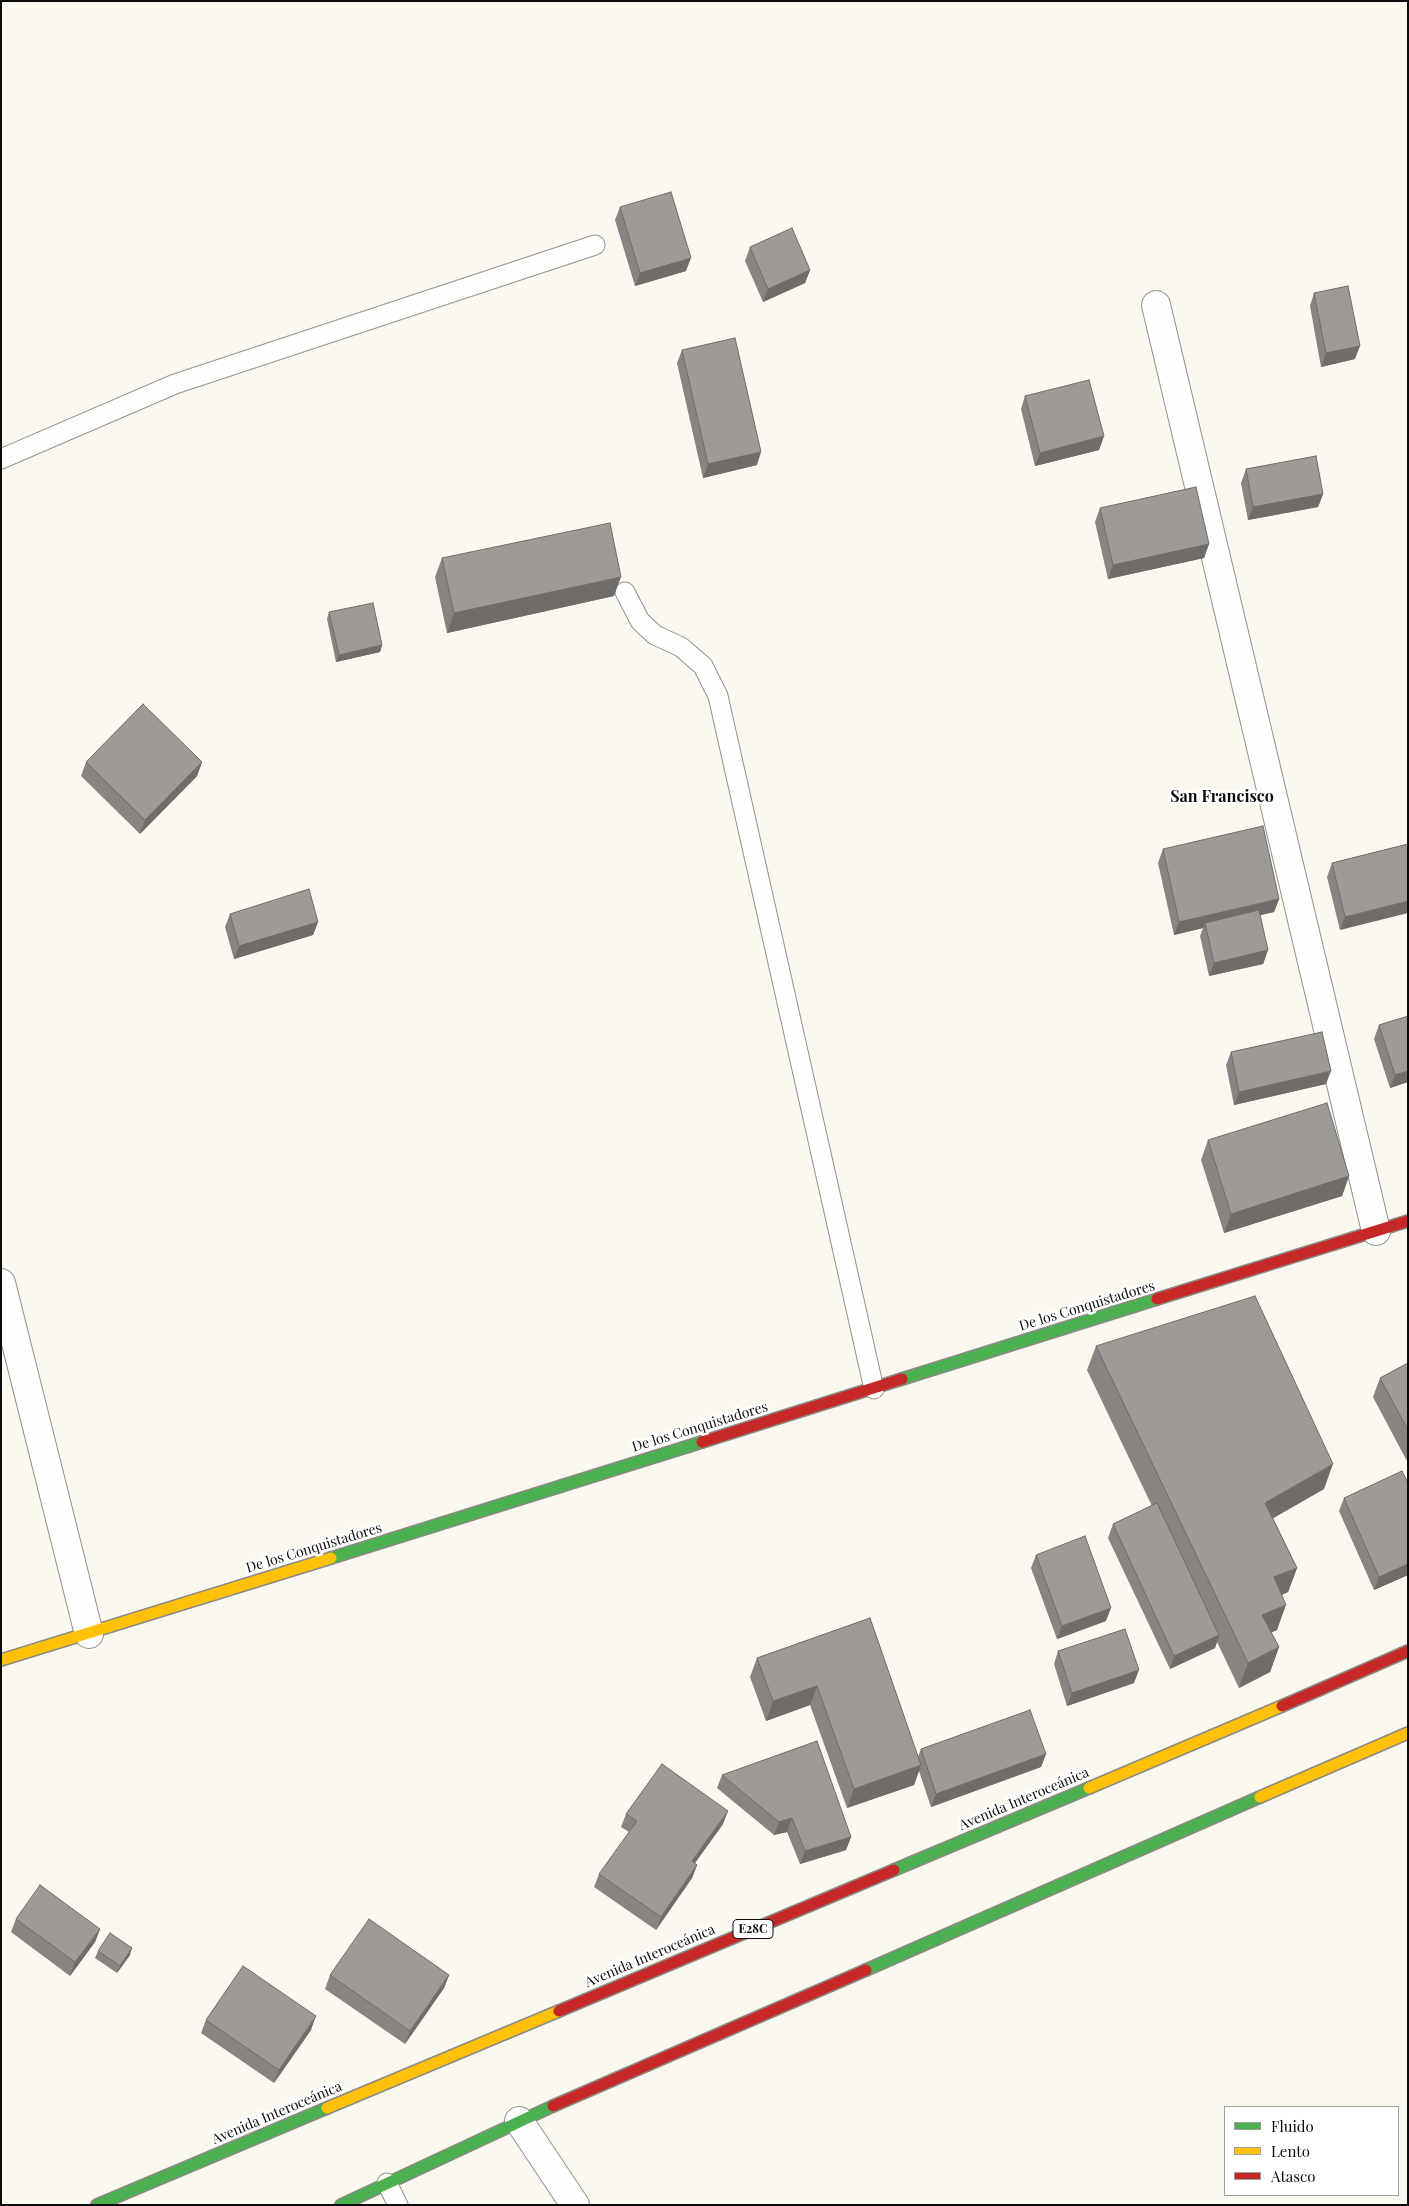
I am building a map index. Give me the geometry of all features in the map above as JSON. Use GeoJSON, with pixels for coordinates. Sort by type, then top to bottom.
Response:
{"type":"FeatureCollection","features":[{"type":"Feature","properties":{"kind":"main road","name":"De los Conquistadores"},"geometry":{"type":"LineString","coordinates":[[1,1660],[1408,1221]]}},
{"type":"Feature","properties":{"kind":"main road","name":"Avenida Interoceánica"},"geometry":{"type":"LineString","coordinates":[[97,2205],[1173,1753],[1408,1650]]}},
{"type":"Feature","properties":{"kind":"main road"},"geometry":{"type":"LineString","coordinates":[[341,2205],[520,2122],[1408,1733]]}},
{"type":"Feature","properties":{"kind":"street"},"geometry":{"type":"LineString","coordinates":[[1156,305],[1376,1231]]}},
{"type":"Feature","properties":{"kind":"street"},"geometry":{"type":"LineString","coordinates":[[1,1283],[89,1634]]}},
{"type":"Feature","properties":{"kind":"street"},"geometry":{"type":"LineString","coordinates":[[520,2122],[551,2171],[576,2205]]}},
{"type":"Feature","properties":{"kind":"lane"},"geometry":{"type":"LineString","coordinates":[[1,459],[175,384],[594,245]]}},
{"type":"Feature","properties":{"kind":"lane"},"geometry":{"type":"LineString","coordinates":[[625,592],[640,621],[655,635],[681,647],[703,666],[718,696],[874,1389]]}},
{"type":"Feature","properties":{"kind":"lane"},"geometry":{"type":"LineString","coordinates":[[387,2183],[398,2205]]}},
{"type":"Feature","properties":{"kind":"building"},"geometry":{"type":"Polygon","coordinates":[[[671,192],[691,258],[640,273],[620,207],[671,192]]]}},
{"type":"Feature","properties":{"kind":"building"},"geometry":{"type":"Polygon","coordinates":[[[792,228],[810,270],[768,289],[750,247],[792,228]]]}},
{"type":"Feature","properties":{"kind":"building"},"geometry":{"type":"Polygon","coordinates":[[[1348,286],[1360,346],[1326,353],[1314,293],[1348,286]]]}},
{"type":"Feature","properties":{"kind":"building"},"geometry":{"type":"Polygon","coordinates":[[[735,338],[761,452],[708,464],[682,350],[735,338]]]}},
{"type":"Feature","properties":{"kind":"building"},"geometry":{"type":"Polygon","coordinates":[[[1089,380],[1104,436],[1040,453],[1025,396],[1089,380]]]}},
{"type":"Feature","properties":{"kind":"building"},"geometry":{"type":"Polygon","coordinates":[[[1316,456],[1323,494],[1253,507],[1246,469],[1316,456]]]}},
{"type":"Feature","properties":{"kind":"building"},"geometry":{"type":"Polygon","coordinates":[[[1196,487],[1209,544],[1113,565],[1100,508],[1196,487]]]}},
{"type":"Feature","properties":{"kind":"building"},"geometry":{"type":"Polygon","coordinates":[[[610,523],[621,577],[454,613],[442,558],[610,523]]]}},
{"type":"Feature","properties":{"kind":"building"},"geometry":{"type":"Polygon","coordinates":[[[373,603],[382,645],[339,655],[329,612],[373,603]]]}},
{"type":"Feature","properties":{"kind":"building"},"geometry":{"type":"Polygon","coordinates":[[[143,704],[202,762],[145,820],[86,762],[143,704]]]}},
{"type":"Feature","properties":{"kind":"building"},"geometry":{"type":"Polygon","coordinates":[[[1263,826],[1279,899],[1179,922],[1163,849],[1263,826]]]}},
{"type":"Feature","properties":{"kind":"building"},"geometry":{"type":"Polygon","coordinates":[[[1408,844],[1408,901],[1345,917],[1332,863],[1408,844]]]}},
{"type":"Feature","properties":{"kind":"building"},"geometry":{"type":"Polygon","coordinates":[[[309,889],[318,922],[239,946],[230,914],[309,889]]]}},
{"type":"Feature","properties":{"kind":"building"},"geometry":{"type":"Polygon","coordinates":[[[1259,910],[1268,950],[1214,963],[1205,923],[1259,910]]]}},
{"type":"Feature","properties":{"kind":"building"},"geometry":{"type":"Polygon","coordinates":[[[1408,1016],[1408,1071],[1395,1075],[1379,1025],[1408,1016]]]}},
{"type":"Feature","properties":{"kind":"building"},"geometry":{"type":"Polygon","coordinates":[[[1322,1032],[1331,1071],[1239,1092],[1231,1052],[1322,1032]]]}},
{"type":"Feature","properties":{"kind":"building"},"geometry":{"type":"Polygon","coordinates":[[[1327,1103],[1349,1176],[1231,1214],[1208,1140],[1327,1103]]]}},
{"type":"Feature","properties":{"kind":"building"},"geometry":{"type":"Polygon","coordinates":[[[1255,1296],[1333,1464],[1265,1503],[1297,1568],[1274,1577],[1286,1605],[1262,1615],[1279,1647],[1248,1663],[1096,1346],[1255,1296]]]}},
{"type":"Feature","properties":{"kind":"building"},"geometry":{"type":"Polygon","coordinates":[[[1408,1363],[1408,1430],[1380,1378],[1408,1363]]]}},
{"type":"Feature","properties":{"kind":"building"},"geometry":{"type":"Polygon","coordinates":[[[1402,1471],[1408,1483],[1408,1564],[1379,1577],[1344,1498],[1402,1471]]]}},
{"type":"Feature","properties":{"kind":"building"},"geometry":{"type":"Polygon","coordinates":[[[1157,1503],[1219,1635],[1174,1656],[1113,1524],[1157,1503]]]}},
{"type":"Feature","properties":{"kind":"building"},"geometry":{"type":"Polygon","coordinates":[[[1085,1536],[1111,1608],[1062,1626],[1036,1555],[1085,1536]]]}},
{"type":"Feature","properties":{"kind":"building"},"geometry":{"type":"Polygon","coordinates":[[[870,1618],[921,1765],[854,1789],[817,1686],[773,1701],[757,1658],[870,1618]]]}},
{"type":"Feature","properties":{"kind":"building"},"geometry":{"type":"Polygon","coordinates":[[[1125,1629],[1139,1670],[1072,1693],[1058,1651],[1125,1629]]]}},
{"type":"Feature","properties":{"kind":"building"},"geometry":{"type":"Polygon","coordinates":[[[1030,1710],[1046,1754],[936,1794],[921,1749],[1030,1710]]]}},
{"type":"Feature","properties":{"kind":"building"},"geometry":{"type":"Polygon","coordinates":[[[817,1741],[851,1837],[805,1851],[792,1818],[779,1822],[722,1775],[817,1741]]]}},
{"type":"Feature","properties":{"kind":"building"},"geometry":{"type":"Polygon","coordinates":[[[662,1764],[728,1811],[692,1861],[697,1865],[661,1917],[599,1874],[637,1821],[626,1814],[662,1764]]]}},
{"type":"Feature","properties":{"kind":"building"},"geometry":{"type":"Polygon","coordinates":[[[40,1885],[100,1929],[75,1962],[16,1919],[40,1885]]]}},
{"type":"Feature","properties":{"kind":"building"},"geometry":{"type":"Polygon","coordinates":[[[369,1919],[449,1975],[410,2031],[330,1975],[369,1919]]]}},
{"type":"Feature","properties":{"kind":"building"},"geometry":{"type":"Polygon","coordinates":[[[110,1933],[132,1948],[120,1966],[98,1951],[110,1933]]]}},
{"type":"Feature","properties":{"kind":"building"},"geometry":{"type":"Polygon","coordinates":[[[243,1966],[316,2016],[279,2070],[206,2020],[243,1966]]]}},
{"type":"Feature","properties":{"kind":"traffic: fast"},"geometry":{"type":"LineString","coordinates":[[902,1379],[1157,1299]]}},
{"type":"Feature","properties":{"kind":"traffic: fast"},"geometry":{"type":"LineString","coordinates":[[331,1558],[702,1442]]}},
{"type":"Feature","properties":{"kind":"traffic: fast"},"geometry":{"type":"LineString","coordinates":[[894,1870],[1089,1788]]}},
{"type":"Feature","properties":{"kind":"traffic: fast"},"geometry":{"type":"LineString","coordinates":[[866,1970],[1260,1797]]}},
{"type":"Feature","properties":{"kind":"traffic: fast"},"geometry":{"type":"LineString","coordinates":[[341,2205],[553,2106]]}},
{"type":"Feature","properties":{"kind":"traffic: fast"},"geometry":{"type":"LineString","coordinates":[[97,2205],[327,2108]]}},
{"type":"Feature","properties":{"kind":"traffic: slow"},"geometry":{"type":"LineString","coordinates":[[1,1660],[331,1558]]}},
{"type":"Feature","properties":{"kind":"traffic: slow"},"geometry":{"type":"LineString","coordinates":[[1089,1788],[1282,1706]]}},
{"type":"Feature","properties":{"kind":"traffic: slow"},"geometry":{"type":"LineString","coordinates":[[1260,1797],[1408,1733]]}},
{"type":"Feature","properties":{"kind":"traffic: slow"},"geometry":{"type":"LineString","coordinates":[[327,2108],[559,2011]]}},
{"type":"Feature","properties":{"kind":"traffic: jam"},"geometry":{"type":"LineString","coordinates":[[1157,1299],[1408,1221]]}},
{"type":"Feature","properties":{"kind":"traffic: jam"},"geometry":{"type":"LineString","coordinates":[[702,1442],[902,1379]]}},
{"type":"Feature","properties":{"kind":"traffic: jam"},"geometry":{"type":"LineString","coordinates":[[1282,1706],[1408,1651]]}},
{"type":"Feature","properties":{"kind":"traffic: jam"},"geometry":{"type":"LineString","coordinates":[[559,2011],[894,1870]]}},
{"type":"Feature","properties":{"kind":"traffic: jam"},"geometry":{"type":"LineString","coordinates":[[553,2106],[866,1970]]}},
{"type":"Feature","properties":{"kind":"district","name":"San Francisco"},"geometry":{"type":"Point","coordinates":[1222,797]}}]}
